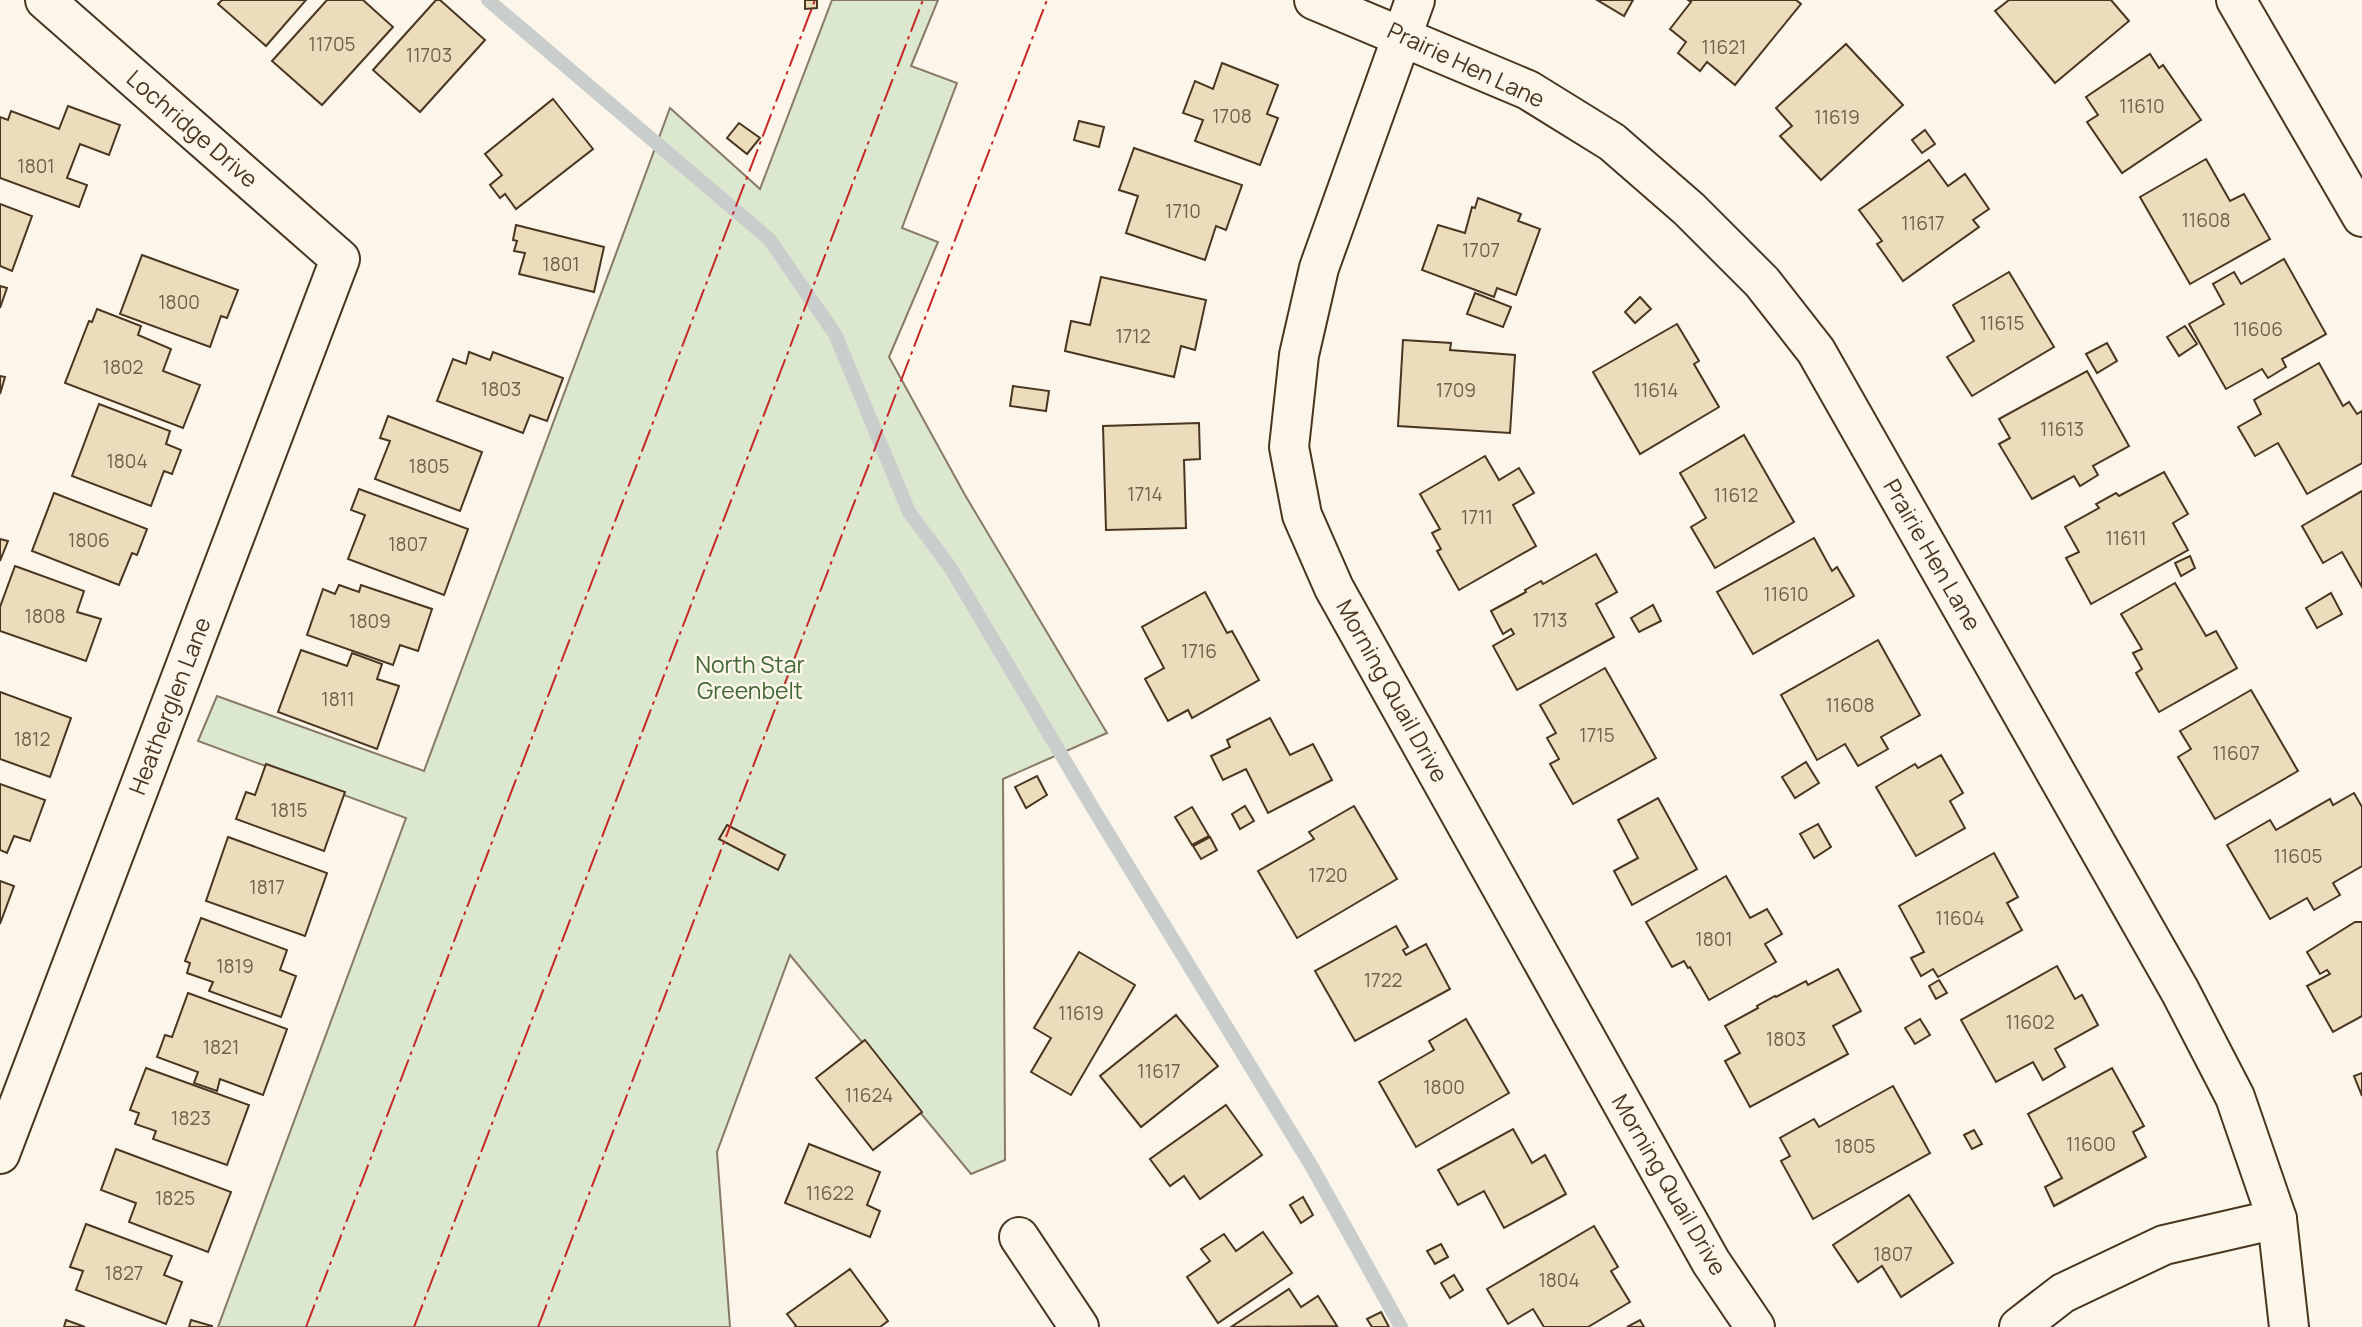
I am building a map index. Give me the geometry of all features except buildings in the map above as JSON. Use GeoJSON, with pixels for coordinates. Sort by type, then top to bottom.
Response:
{"type":"FeatureCollection","features":[{"type":"Feature","properties":{"kind":"street","name":"Lochridge Drive"},"geometry":{"type":"LineString","coordinates":[[45,0],[340,259]]}},
{"type":"Feature","properties":{"kind":"street","name":"Prairie Hen Lane"},"geometry":{"type":"LineString","coordinates":[[1314,0],[1528,90],[1612,142],[1689,209],[1762,282],[1816,351],[2180,991],[2235,1097],[2277,1219],[2289,1327]]}},
{"type":"Feature","properties":{"kind":"street","name":"Morning Quail Drive"},"geometry":{"type":"LineString","coordinates":[[1415,0],[1319,268],[1298,355],[1289,447],[1302,515],[1334,588],[1354,624],[1711,1262],[1755,1327]]}},
{"type":"Feature","properties":{"kind":"street"},"geometry":{"type":"LineString","coordinates":[[2236,0],[2362,217]]}},
{"type":"Feature","properties":{"kind":"street","name":"Heatherglen Lane"},"geometry":{"type":"LineString","coordinates":[[0,1154],[340,259]]}},
{"type":"Feature","properties":{"kind":"street"},"geometry":{"type":"LineString","coordinates":[[2019,1327],[2063,1293],[2164,1245],[2277,1219]]}},
{"type":"Feature","properties":{"kind":"street"},"geometry":{"type":"LineString","coordinates":[[1019,1237],[1079,1327]]}},
{"type":"Feature","properties":{"kind":"green space","name":"North Star Greenbelt"},"geometry":{"type":"Polygon","coordinates":[[[832,0],[938,0],[911,66],[957,83],[902,228],[938,242],[889,357],[965,495],[1107,733],[1003,779],[1005,1160],[971,1174],[790,955],[717,1152],[730,1327],[218,1327],[406,818],[198,741],[217,696],[424,771],[670,108],[760,189],[832,0]]]}},
{"type":"Feature","properties":{"kind":"waterway"},"geometry":{"type":"LineString","coordinates":[[488,0],[769,239],[835,334],[909,512],[950,567],[1094,810],[1312,1167],[1401,1327]]}},
{"type":"Feature","properties":{"kind":"power"},"geometry":{"type":"LineString","coordinates":[[306,1327],[815,0]]}},
{"type":"Feature","properties":{"kind":"power"},"geometry":{"type":"LineString","coordinates":[[414,1327],[923,0]]}},
{"type":"Feature","properties":{"kind":"power"},"geometry":{"type":"LineString","coordinates":[[538,1327],[1047,0]]}}]}
